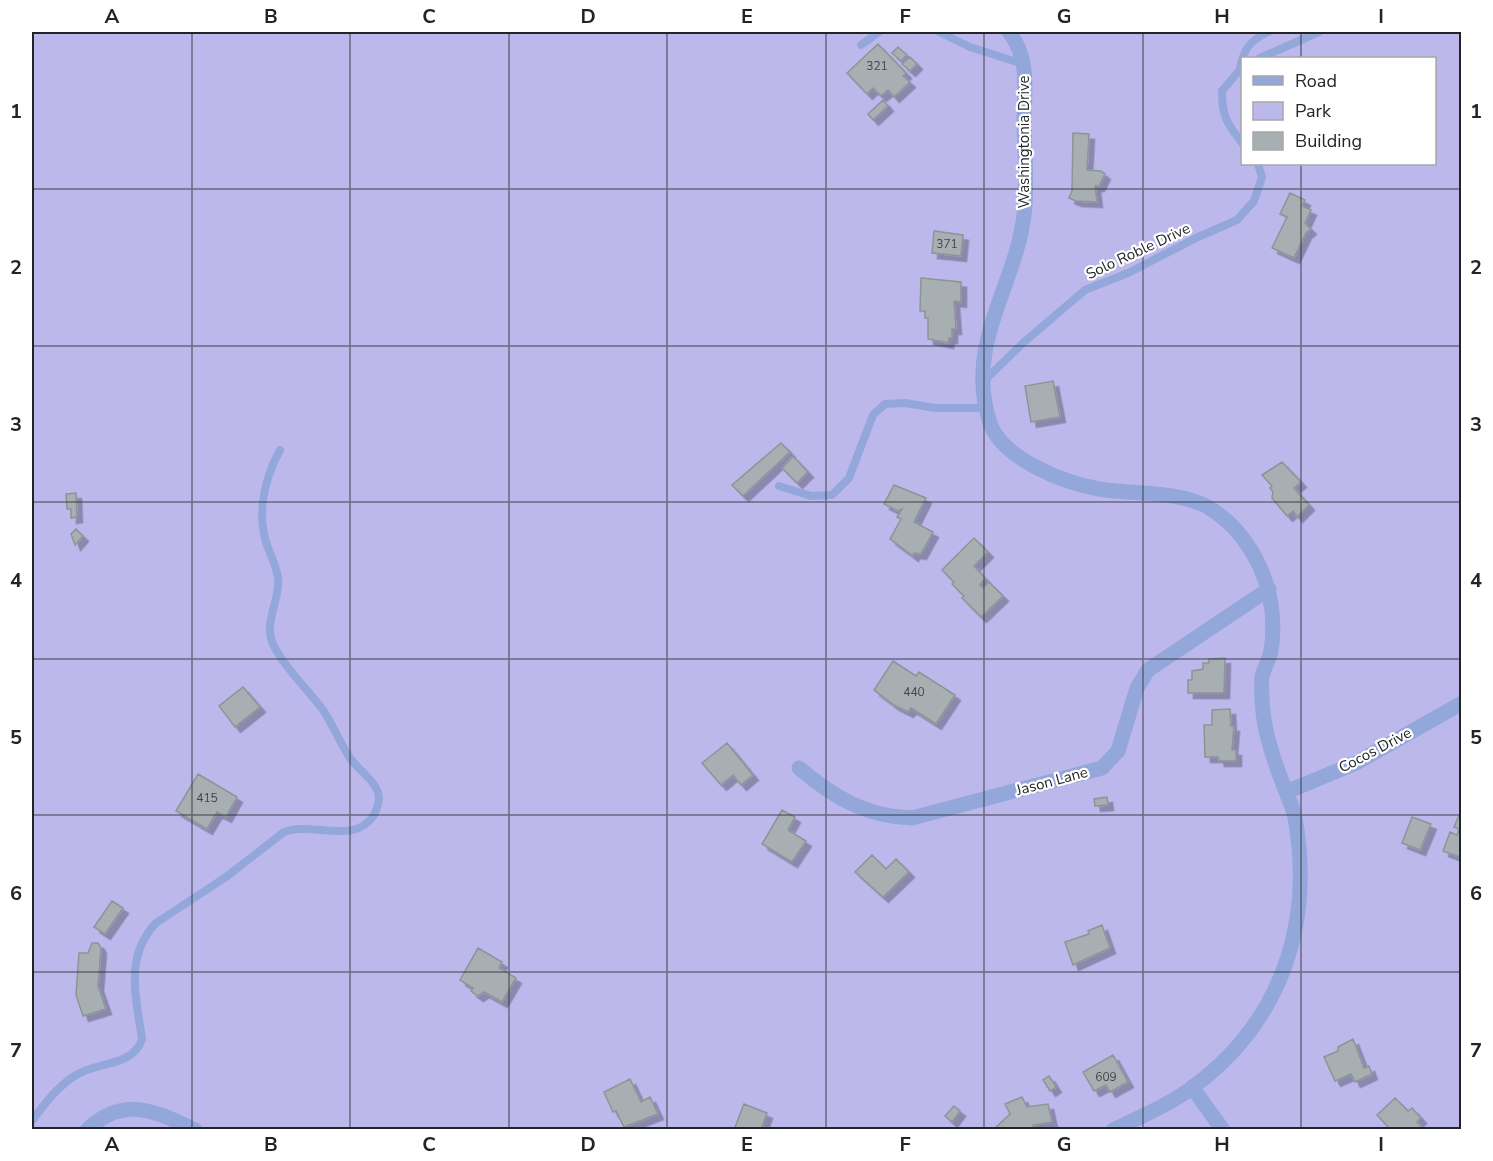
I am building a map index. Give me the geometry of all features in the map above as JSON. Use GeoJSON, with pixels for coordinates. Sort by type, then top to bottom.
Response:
{"type":"FeatureCollection","features":[{"type":"Feature","properties":{"kind":"street","name":"Washingtonia Drive"},"geometry":{"type":"LineString","coordinates":[[1009,32],[1025,64],[1024,215],[1014,255],[988,329],[982,383],[990,426],[1006,447],[1021,459],[1058,476],[1097,489],[1180,498],[1207,507],[1226,520],[1244,539],[1259,563],[1273,607],[1271,652],[1262,676],[1263,707],[1266,730],[1295,815],[1301,887],[1296,933],[1275,995],[1236,1050],[1192,1087],[1151,1112],[1113,1130]]}},
{"type":"Feature","properties":{"kind":"street","name":"Jason Lane"},"geometry":{"type":"LineString","coordinates":[[799,768],[825,790],[847,802],[887,817],[912,818],[1102,768],[1118,751],[1137,688],[1148,670],[1269,589]]}},
{"type":"Feature","properties":{"kind":"street","name":"Cocos Drive"},"geometry":{"type":"LineString","coordinates":[[1286,792],[1356,763],[1461,703]]}},
{"type":"Feature","properties":{"kind":"street"},"geometry":{"type":"LineString","coordinates":[[1192,1087],[1223,1130]]}},
{"type":"Feature","properties":{"kind":"street"},"geometry":{"type":"LineString","coordinates":[[87,1130],[104,1116],[129,1107],[165,1116],[195,1130]]}},
{"type":"Feature","properties":{"kind":"lane"},"geometry":{"type":"LineString","coordinates":[[861,45],[879,32]]}},
{"type":"Feature","properties":{"kind":"lane"},"geometry":{"type":"LineString","coordinates":[[939,32],[970,47],[1025,64]]}},
{"type":"Feature","properties":{"kind":"lane"},"geometry":{"type":"LineString","coordinates":[[1242,57],[1243,51],[1251,40],[1268,32]]}},
{"type":"Feature","properties":{"kind":"lane"},"geometry":{"type":"LineString","coordinates":[[1262,57],[1319,32]]}},
{"type":"Feature","properties":{"kind":"lane"},"geometry":{"type":"LineString","coordinates":[[1241,68],[1222,91],[1222,111],[1225,121],[1241,142]]}},
{"type":"Feature","properties":{"kind":"lane","name":"Solo Roble Drive"},"geometry":{"type":"LineString","coordinates":[[982,383],[1023,343],[1085,290],[1128,273],[1237,220],[1254,201],[1262,177],[1258,165]]}},
{"type":"Feature","properties":{"kind":"lane"},"geometry":{"type":"LineString","coordinates":[[779,486],[811,496],[832,495],[849,478],[873,415],[885,404],[905,403],[935,408],[987,408]]}},
{"type":"Feature","properties":{"kind":"lane"},"geometry":{"type":"LineString","coordinates":[[32,1121],[55,1090],[78,1074],[96,1066],[125,1060],[139,1047],[142,1039],[133,975],[137,952],[147,933],[156,923],[226,877],[284,832],[295,828],[351,831],[366,824],[374,815],[379,797],[376,788],[350,759],[322,710],[283,661],[272,642],[270,622],[278,578],[265,540],[261,513],[270,469],[280,450]]}},
{"type":"Feature","properties":{"kind":"green space"},"geometry":{"type":"Polygon","coordinates":[[[32,32],[1461,32],[1461,1129],[32,1129],[32,32]]]}},
{"type":"Feature","properties":{"kind":"building"},"geometry":{"type":"Polygon","coordinates":[[[878,44],[906,73],[903,76],[910,82],[894,97],[888,90],[881,96],[873,88],[867,94],[847,73],[878,44]]]}},
{"type":"Feature","properties":{"kind":"building"},"geometry":{"type":"Polygon","coordinates":[[[898,47],[907,55],[901,61],[892,53],[898,47]]]}},
{"type":"Feature","properties":{"kind":"building"},"geometry":{"type":"Polygon","coordinates":[[[910,57],[917,64],[910,71],[902,64],[910,57]]]}},
{"type":"Feature","properties":{"kind":"building"},"geometry":{"type":"Polygon","coordinates":[[[883,100],[888,106],[873,120],[868,114],[883,100]]]}},
{"type":"Feature","properties":{"kind":"building"},"geometry":{"type":"Polygon","coordinates":[[[1073,133],[1089,134],[1087,170],[1101,171],[1105,174],[1099,186],[1095,186],[1097,202],[1076,201],[1069,198],[1072,191],[1073,133]]]}},
{"type":"Feature","properties":{"kind":"building"},"geometry":{"type":"Polygon","coordinates":[[[1290,193],[1305,200],[1302,206],[1311,210],[1305,223],[1311,229],[1306,233],[1294,258],[1272,248],[1287,217],[1280,214],[1290,193]]]}},
{"type":"Feature","properties":{"kind":"building"},"geometry":{"type":"Polygon","coordinates":[[[934,231],[963,235],[961,256],[932,253],[934,231]]]}},
{"type":"Feature","properties":{"kind":"building"},"geometry":{"type":"Polygon","coordinates":[[[921,278],[961,282],[961,302],[954,301],[956,329],[952,329],[952,338],[949,338],[948,343],[928,339],[928,318],[925,318],[925,311],[920,311],[921,278]]]}},
{"type":"Feature","properties":{"kind":"building"},"geometry":{"type":"Polygon","coordinates":[[[1053,381],[1060,417],[1031,422],[1025,386],[1053,381]]]}},
{"type":"Feature","properties":{"kind":"building"},"geometry":{"type":"Polygon","coordinates":[[[781,443],[790,452],[743,496],[732,485],[781,443]]]}},
{"type":"Feature","properties":{"kind":"building"},"geometry":{"type":"Polygon","coordinates":[[[793,456],[808,472],[797,483],[782,468],[793,456]]]}},
{"type":"Feature","properties":{"kind":"building"},"geometry":{"type":"Polygon","coordinates":[[[1282,462],[1301,482],[1294,488],[1309,505],[1297,517],[1293,511],[1287,516],[1272,498],[1273,492],[1270,488],[1272,486],[1262,475],[1282,462]]]}},
{"type":"Feature","properties":{"kind":"building"},"geometry":{"type":"Polygon","coordinates":[[[894,485],[926,498],[914,522],[933,532],[921,554],[914,553],[913,556],[890,539],[901,519],[897,517],[902,509],[898,511],[884,504],[894,485]]]}},
{"type":"Feature","properties":{"kind":"building"},"geometry":{"type":"Polygon","coordinates":[[[76,493],[77,517],[71,518],[71,509],[67,509],[66,494],[76,493]]]}},
{"type":"Feature","properties":{"kind":"building"},"geometry":{"type":"Polygon","coordinates":[[[76,529],[83,536],[75,545],[71,534],[76,529]]]}},
{"type":"Feature","properties":{"kind":"building"},"geometry":{"type":"Polygon","coordinates":[[[974,538],[988,552],[974,566],[985,578],[980,585],[983,588],[989,582],[1003,596],[981,617],[962,598],[964,596],[952,584],[954,582],[942,570],[974,538]]]}},
{"type":"Feature","properties":{"kind":"building"},"geometry":{"type":"Polygon","coordinates":[[[1225,658],[1224,693],[1188,693],[1188,680],[1192,680],[1192,671],[1203,669],[1203,663],[1209,663],[1209,659],[1225,658]]]}},
{"type":"Feature","properties":{"kind":"building"},"geometry":{"type":"Polygon","coordinates":[[[893,661],[916,676],[919,672],[955,695],[936,724],[911,708],[908,712],[894,705],[874,690],[893,661]]]}},
{"type":"Feature","properties":{"kind":"building"},"geometry":{"type":"Polygon","coordinates":[[[243,687],[260,707],[235,727],[219,706],[243,687]]]}},
{"type":"Feature","properties":{"kind":"building"},"geometry":{"type":"Polygon","coordinates":[[[1230,709],[1231,726],[1234,726],[1232,750],[1236,750],[1236,761],[1219,761],[1218,757],[1205,757],[1204,725],[1212,725],[1212,710],[1230,709]]]}},
{"type":"Feature","properties":{"kind":"building"},"geometry":{"type":"Polygon","coordinates":[[[727,743],[753,775],[741,785],[733,775],[721,785],[702,763],[727,743]]]}},
{"type":"Feature","properties":{"kind":"building"},"geometry":{"type":"Polygon","coordinates":[[[198,774],[237,797],[226,817],[217,812],[207,829],[176,811],[198,774]]]}},
{"type":"Feature","properties":{"kind":"building"},"geometry":{"type":"Polygon","coordinates":[[[1107,797],[1108,805],[1095,806],[1094,799],[1107,797]]]}},
{"type":"Feature","properties":{"kind":"building"},"geometry":{"type":"Polygon","coordinates":[[[1462,809],[1462,858],[1443,851],[1450,832],[1457,835],[1459,829],[1454,827],[1462,809]]]}},
{"type":"Feature","properties":{"kind":"building"},"geometry":{"type":"Polygon","coordinates":[[[782,810],[795,817],[788,830],[806,841],[792,862],[762,844],[782,810]]]}},
{"type":"Feature","properties":{"kind":"building"},"geometry":{"type":"Polygon","coordinates":[[[1412,817],[1431,824],[1420,850],[1402,843],[1412,817]]]}},
{"type":"Feature","properties":{"kind":"building"},"geometry":{"type":"Polygon","coordinates":[[[872,855],[886,869],[896,859],[909,872],[883,897],[855,872],[872,855]]]}},
{"type":"Feature","properties":{"kind":"building"},"geometry":{"type":"Polygon","coordinates":[[[112,901],[123,908],[105,934],[94,927],[112,901]]]}},
{"type":"Feature","properties":{"kind":"building"},"geometry":{"type":"Polygon","coordinates":[[[1102,925],[1110,948],[1073,965],[1065,942],[1089,934],[1088,931],[1102,925]]]}},
{"type":"Feature","properties":{"kind":"building"},"geometry":{"type":"Polygon","coordinates":[[[92,943],[98,943],[101,948],[98,986],[106,1009],[83,1016],[76,995],[79,953],[88,953],[92,943]]]}},
{"type":"Feature","properties":{"kind":"building"},"geometry":{"type":"Polygon","coordinates":[[[478,948],[502,962],[499,968],[516,978],[502,1002],[484,992],[478,996],[471,991],[473,988],[460,980],[478,948]]]}},
{"type":"Feature","properties":{"kind":"building"},"geometry":{"type":"Polygon","coordinates":[[[1353,1039],[1364,1068],[1369,1066],[1372,1074],[1355,1082],[1351,1074],[1335,1081],[1324,1057],[1338,1051],[1338,1047],[1353,1039]]]}},
{"type":"Feature","properties":{"kind":"building"},"geometry":{"type":"Polygon","coordinates":[[[1113,1055],[1128,1082],[1110,1092],[1106,1085],[1094,1091],[1083,1072],[1113,1055]]]}},
{"type":"Feature","properties":{"kind":"building"},"geometry":{"type":"Polygon","coordinates":[[[1049,1076],[1056,1087],[1050,1091],[1043,1080],[1049,1076]]]}},
{"type":"Feature","properties":{"kind":"building"},"geometry":{"type":"Polygon","coordinates":[[[630,1079],[641,1102],[650,1097],[658,1114],[624,1127],[616,1111],[613,1112],[604,1092],[630,1079]]]}},
{"type":"Feature","properties":{"kind":"building"},"geometry":{"type":"Polygon","coordinates":[[[1022,1097],[1027,1107],[1048,1104],[1052,1122],[1033,1125],[1034,1128],[1030,1130],[993,1130],[1010,1114],[1005,1104],[1022,1097]]]}},
{"type":"Feature","properties":{"kind":"building"},"geometry":{"type":"Polygon","coordinates":[[[1395,1098],[1408,1111],[1412,1108],[1421,1118],[1417,1122],[1424,1130],[1391,1130],[1377,1115],[1395,1098]]]}},
{"type":"Feature","properties":{"kind":"building"},"geometry":{"type":"Polygon","coordinates":[[[744,1104],[767,1113],[761,1130],[734,1130],[744,1104]]]}},
{"type":"Feature","properties":{"kind":"building"},"geometry":{"type":"Polygon","coordinates":[[[954,1106],[960,1111],[952,1122],[945,1116],[954,1106]]]}}]}
